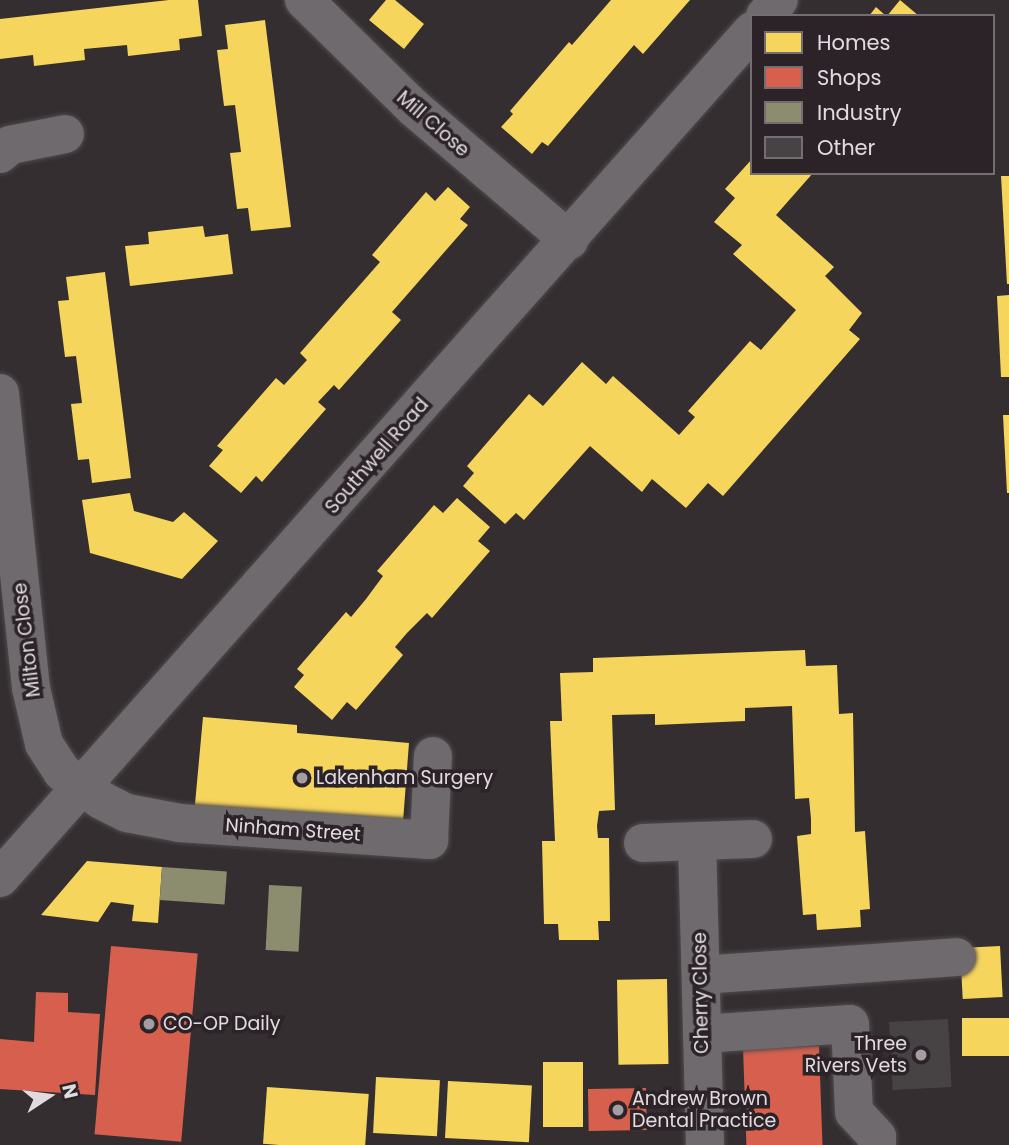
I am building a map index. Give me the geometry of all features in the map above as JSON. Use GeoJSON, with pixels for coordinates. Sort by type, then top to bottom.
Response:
{"type":"FeatureCollection","features":[{"type":"Feature","properties":{"kind":"street","name":"Mill Close"},"geometry":{"type":"LineString","coordinates":[[303,0],[414,108],[569,240]]}},
{"type":"Feature","properties":{"kind":"street"},"geometry":{"type":"LineString","coordinates":[[767,14],[779,0]]}},
{"type":"Feature","properties":{"kind":"street","name":"Southwell Road"},"geometry":{"type":"LineString","coordinates":[[0,878],[750,33]]}},
{"type":"Feature","properties":{"kind":"street"},"geometry":{"type":"LineString","coordinates":[[0,154],[10,145],[65,134]]}},
{"type":"Feature","properties":{"kind":"street","name":"Milton Close"},"geometry":{"type":"LineString","coordinates":[[0,393],[37,720],[44,744],[62,772],[81,786]]}},
{"type":"Feature","properties":{"kind":"street","name":"Ninham Street"},"geometry":{"type":"LineString","coordinates":[[81,786],[127,813],[180,823],[429,840],[433,755]]}},
{"type":"Feature","properties":{"kind":"street"},"geometry":{"type":"LineString","coordinates":[[643,843],[753,839]]}},
{"type":"Feature","properties":{"kind":"street","name":"Cherry Close"},"geometry":{"type":"LineString","coordinates":[[697,841],[705,1145]]}},
{"type":"Feature","properties":{"kind":"street"},"geometry":{"type":"LineString","coordinates":[[701,975],[956,957]]}},
{"type":"Feature","properties":{"kind":"street"},"geometry":{"type":"LineString","coordinates":[[702,1034],[850,1024],[854,1112],[877,1137],[877,1145]]}},
{"type":"Feature","properties":{"kind":"building: Homes"},"geometry":{"type":"Polygon","coordinates":[[[169,0],[198,0],[202,36],[179,39],[180,50],[128,56],[127,45],[84,49],[85,60],[34,66],[33,55],[0,59],[0,19],[169,0]]]}},
{"type":"Feature","properties":{"kind":"building: Homes"},"geometry":{"type":"Polygon","coordinates":[[[386,0],[395,0],[424,24],[404,49],[369,20],[386,0]]]}},
{"type":"Feature","properties":{"kind":"building: Homes"},"geometry":{"type":"Polygon","coordinates":[[[611,0],[690,0],[643,54],[634,45],[548,146],[542,142],[532,154],[501,127],[513,114],[510,111],[569,42],[572,45],[611,0]]]}},
{"type":"Feature","properties":{"kind":"building: Homes"},"geometry":{"type":"Polygon","coordinates":[[[900,0],[917,14],[889,14],[900,0]]]}},
{"type":"Feature","properties":{"kind":"building: Homes"},"geometry":{"type":"Polygon","coordinates":[[[876,7],[884,14],[871,14],[876,7]]]}},
{"type":"Feature","properties":{"kind":"building: Homes"},"geometry":{"type":"Polygon","coordinates":[[[265,20],[291,227],[251,231],[248,208],[237,209],[230,153],[241,152],[238,128],[235,105],[224,106],[217,50],[228,49],[225,25],[265,20]]]}},
{"type":"Feature","properties":{"kind":"building: Homes"},"geometry":{"type":"Polygon","coordinates":[[[750,161],[750,175],[811,175],[776,215],[834,267],[825,276],[862,313],[849,330],[860,339],[723,496],[708,483],[686,508],[652,479],[642,492],[590,446],[524,520],[516,513],[505,524],[463,486],[474,473],[467,466],[529,394],[543,406],[582,362],[606,384],[613,376],[679,435],[695,417],[688,411],[750,341],[761,350],[796,310],[733,254],[742,245],[714,222],[735,198],[725,189],[750,161]]]}},
{"type":"Feature","properties":{"kind":"building: Homes"},"geometry":{"type":"Polygon","coordinates":[[[1001,176],[1009,176],[1009,284],[1007,284],[1001,176]]]}},
{"type":"Feature","properties":{"kind":"building: Homes"},"geometry":{"type":"Polygon","coordinates":[[[448,187],[470,207],[460,219],[468,225],[392,312],[401,320],[339,390],[334,385],[318,402],[326,409],[262,482],[256,476],[241,493],[209,466],[223,450],[217,446],[276,378],[284,385],[307,360],[300,353],[380,262],[372,255],[426,192],[435,201],[448,187]]]}},
{"type":"Feature","properties":{"kind":"building: Homes"},"geometry":{"type":"Polygon","coordinates":[[[203,226],[205,237],[228,234],[233,274],[130,286],[125,246],[149,244],[148,232],[203,226]]]}},
{"type":"Feature","properties":{"kind":"building: Homes"},"geometry":{"type":"Polygon","coordinates":[[[105,272],[131,478],[92,483],[89,459],[78,460],[71,404],[82,403],[76,356],[65,357],[58,301],[69,300],[66,277],[105,272]]]}},
{"type":"Feature","properties":{"kind":"building: Homes"},"geometry":{"type":"Polygon","coordinates":[[[1009,295],[1009,377],[1001,377],[997,296],[1009,295]]]}},
{"type":"Feature","properties":{"kind":"building: Homes"},"geometry":{"type":"Polygon","coordinates":[[[1003,415],[1009,415],[1009,493],[1007,493],[1003,415]]]}},
{"type":"Feature","properties":{"kind":"building: Homes"},"geometry":{"type":"Polygon","coordinates":[[[130,493],[134,511],[173,522],[184,512],[218,541],[182,579],[90,553],[82,500],[130,493]]]}},
{"type":"Feature","properties":{"kind":"building: Homes"},"geometry":{"type":"Polygon","coordinates":[[[457,498],[490,527],[478,541],[490,551],[432,618],[427,613],[395,647],[403,655],[356,710],[347,702],[332,720],[294,687],[304,675],[297,669],[346,612],[351,617],[383,576],[377,571],[434,505],[443,513],[457,498]]]}},
{"type":"Feature","properties":{"kind":"building: Homes"},"geometry":{"type":"Polygon","coordinates":[[[805,650],[806,666],[837,665],[839,714],[853,713],[855,832],[865,831],[870,909],[860,910],[861,927],[817,930],[816,914],[803,915],[797,836],[811,834],[811,819],[809,798],[795,799],[792,706],[745,708],[745,721],[655,725],[655,714],[612,715],[615,810],[599,811],[597,826],[598,838],[609,838],[610,921],[598,921],[599,940],[559,940],[558,924],[544,924],[542,841],[555,841],[550,721],[562,721],[560,673],[593,672],[593,658],[805,650]]]}},
{"type":"Feature","properties":{"kind":"building: Homes","name":"Lakenham Surgery"},"geometry":{"type":"Polygon","coordinates":[[[203,717],[297,725],[297,733],[409,743],[403,822],[194,815],[203,717]]]}},
{"type":"Feature","properties":{"kind":"building: Homes"},"geometry":{"type":"Polygon","coordinates":[[[87,861],[162,867],[158,923],[132,921],[134,905],[111,902],[98,922],[41,915],[87,861]]]}},
{"type":"Feature","properties":{"kind":"building: Homes"},"geometry":{"type":"Polygon","coordinates":[[[1000,946],[1003,997],[963,999],[960,948],[1000,946]]]}},
{"type":"Feature","properties":{"kind":"building: Homes"},"geometry":{"type":"Polygon","coordinates":[[[667,979],[668,1064],[618,1065],[617,980],[667,979]]]}},
{"type":"Feature","properties":{"kind":"building: Homes"},"geometry":{"type":"Polygon","coordinates":[[[962,1018],[1009,1018],[1009,1056],[962,1056],[962,1018]]]}},
{"type":"Feature","properties":{"kind":"building: Homes"},"geometry":{"type":"Polygon","coordinates":[[[543,1062],[583,1062],[583,1127],[543,1127],[543,1062]]]}},
{"type":"Feature","properties":{"kind":"building: Homes"},"geometry":{"type":"Polygon","coordinates":[[[376,1077],[440,1080],[437,1136],[373,1133],[376,1077]]]}},
{"type":"Feature","properties":{"kind":"building: Homes"},"geometry":{"type":"Polygon","coordinates":[[[448,1081],[532,1085],[529,1142],[445,1138],[448,1081]]]}},
{"type":"Feature","properties":{"kind":"building: Homes"},"geometry":{"type":"Polygon","coordinates":[[[267,1087],[369,1094],[365,1145],[263,1144],[267,1087]]]}},
{"type":"Feature","properties":{"kind":"building: Shops","name":"CO-OP Daily"},"geometry":{"type":"Polygon","coordinates":[[[111,946],[198,954],[181,1142],[95,1134],[111,946]]]}},
{"type":"Feature","properties":{"kind":"building: Shops"},"geometry":{"type":"Polygon","coordinates":[[[36,992],[68,993],[68,1012],[100,1014],[95,1095],[0,1089],[0,1039],[34,1042],[36,992]]]}},
{"type":"Feature","properties":{"kind":"building: Shops"},"geometry":{"type":"Polygon","coordinates":[[[819,1046],[822,1145],[746,1145],[743,1049],[819,1046]]]}},
{"type":"Feature","properties":{"kind":"building: Shops","name":"Andrew Brown Dental Practice"},"geometry":{"type":"Polygon","coordinates":[[[646,1088],[647,1130],[589,1131],[588,1089],[646,1088]]]}},
{"type":"Feature","properties":{"kind":"building: Industry"},"geometry":{"type":"Polygon","coordinates":[[[162,867],[227,872],[225,904],[160,900],[162,867]]]}},
{"type":"Feature","properties":{"kind":"building: Industry"},"geometry":{"type":"Polygon","coordinates":[[[269,885],[302,887],[299,952],[266,950],[269,885]]]}},
{"type":"Feature","properties":{"kind":"building: Other","name":"Three Rivers Vets"},"geometry":{"type":"Polygon","coordinates":[[[948,1019],[952,1087],[893,1090],[889,1022],[948,1019]]]}},
{"type":"Feature","properties":{"kind":"place","name":"Lakenham Surgery"},"geometry":{"type":"Point","coordinates":[302,778]}},
{"type":"Feature","properties":{"kind":"place","name":"CO-OP Daily"},"geometry":{"type":"Point","coordinates":[149,1024]}},
{"type":"Feature","properties":{"kind":"place","name":"Three Rivers Vets"},"geometry":{"type":"Point","coordinates":[921,1055]}},
{"type":"Feature","properties":{"kind":"place","name":"Andrew Brown Dental Practice"},"geometry":{"type":"Point","coordinates":[618,1110]}}]}
